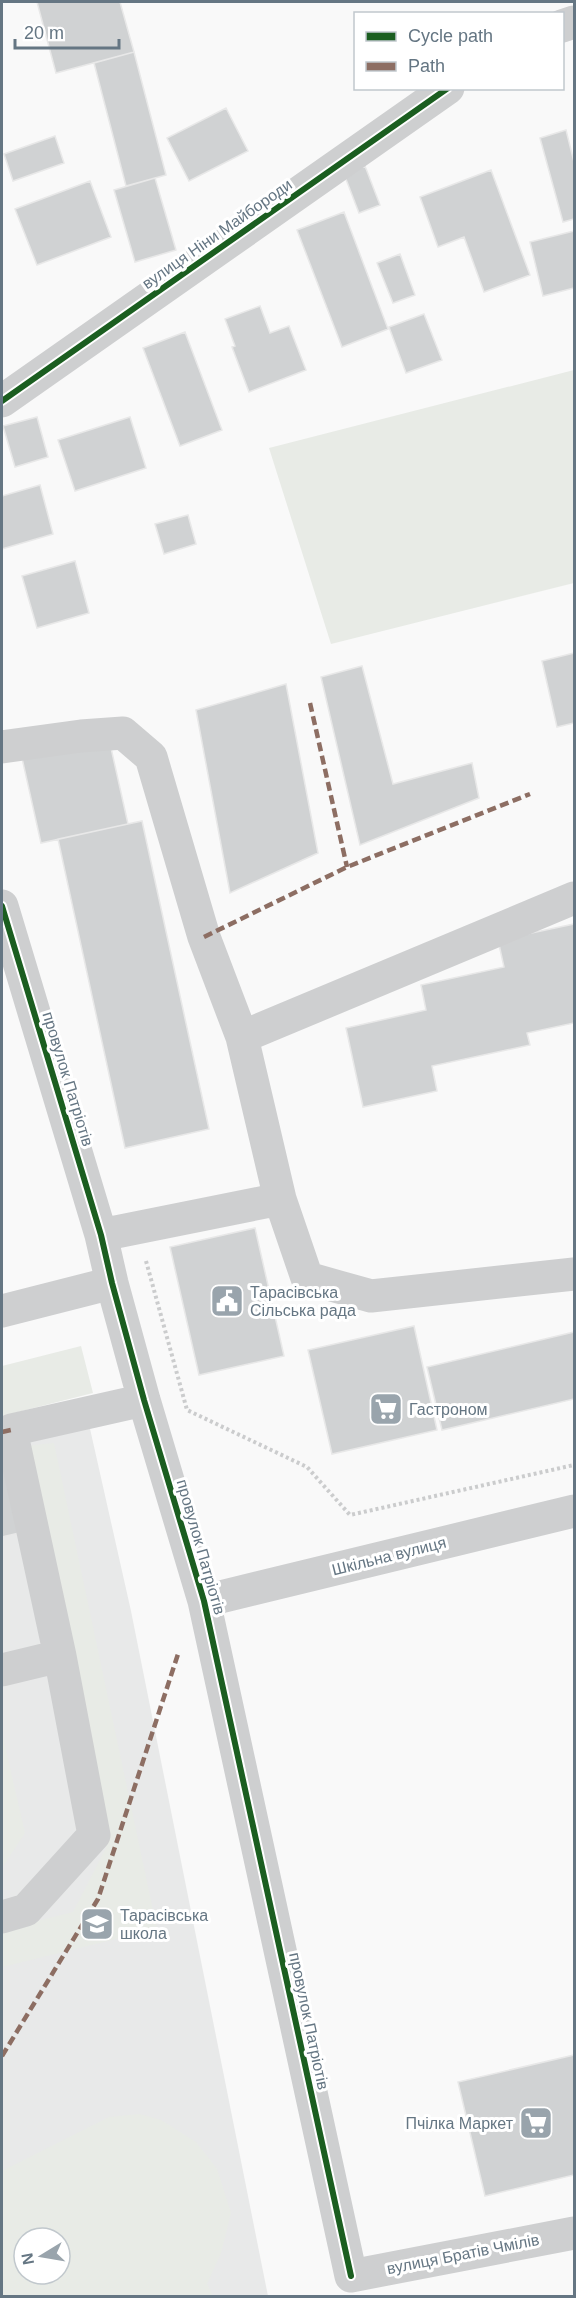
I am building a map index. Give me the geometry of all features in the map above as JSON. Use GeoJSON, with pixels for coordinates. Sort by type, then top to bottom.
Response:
{"type":"FeatureCollection","features":[{"type":"Feature","properties":{"kind":"street","name":"вулиця Ніни Майбороди"},"geometry":{"type":"LineString","coordinates":[[2,401],[445,90]]}},
{"type":"Feature","properties":{"kind":"street"},"geometry":{"type":"LineString","coordinates":[[2,747],[81,736],[123,733],[150,758],[204,937],[242,1036],[279,1199],[307,1278],[371,1296],[574,1274]]}},
{"type":"Feature","properties":{"kind":"street"},"geometry":{"type":"LineString","coordinates":[[242,1036],[574,898]]}},
{"type":"Feature","properties":{"kind":"street","name":"провулок Патріотів"},"geometry":{"type":"LineString","coordinates":[[2,906],[101,1235],[144,1400],[204,1601],[341,2286]]}},
{"type":"Feature","properties":{"kind":"street"},"geometry":{"type":"LineString","coordinates":[[101,1235],[279,1199]]}},
{"type":"Feature","properties":{"kind":"street"},"geometry":{"type":"LineString","coordinates":[[2,1311],[112,1282]]}},
{"type":"Feature","properties":{"kind":"street"},"geometry":{"type":"LineString","coordinates":[[2,1917],[26,1911],[94,1835],[60,1656],[11,1430],[144,1400]]}},
{"type":"Feature","properties":{"kind":"street","name":"Шкільна вулиця"},"geometry":{"type":"LineString","coordinates":[[204,1601],[574,1511]]}},
{"type":"Feature","properties":{"kind":"street"},"geometry":{"type":"LineString","coordinates":[[2,1670],[60,1656]]}},
{"type":"Feature","properties":{"kind":"street","name":"вулиця Братів Чмілів"},"geometry":{"type":"LineString","coordinates":[[341,2286],[574,2233]]}},
{"type":"Feature","properties":{"kind":"path"},"geometry":{"type":"LineString","coordinates":[[136,1228],[187,1410],[306,1467],[350,1515],[574,1465]]}},
{"type":"Feature","properties":{"kind":"shaded area"},"geometry":{"type":"Polygon","coordinates":[[[574,370],[574,583],[331,644],[269,448],[574,370]]]}},
{"type":"Feature","properties":{"kind":"shaded area"},"geometry":{"type":"Polygon","coordinates":[[[81,1346],[93,1393],[2,1416],[2,1366],[81,1346]]]}},
{"type":"Feature","properties":{"kind":"shaded area","name":"Тарасівська школа"},"geometry":{"type":"Polygon","coordinates":[[[84,1402],[131,1611],[268,2296],[2,2296],[2,1423],[84,1402]]]}},
{"type":"Feature","properties":{"kind":"shaded area"},"geometry":{"type":"Polygon","coordinates":[[[54,1443],[157,1929],[2,1967],[2,1930],[73,1912],[106,1848],[25,1446],[54,1443]]]}},
{"type":"Feature","properties":{"kind":"shaded area"},"geometry":{"type":"Polygon","coordinates":[[[2,1733],[25,1833],[2,1868],[2,1733]]]}},
{"type":"Feature","properties":{"kind":"shaded area"},"geometry":{"type":"Polygon","coordinates":[[[140,2114],[161,2120],[196,2142],[217,2169],[231,2213],[221,2253],[207,2284],[213,2296],[2,2296],[2,2171],[109,2117],[140,2114]]]}},
{"type":"Feature","properties":{"kind":"building"},"geometry":{"type":"Polygon","coordinates":[[[37,2],[120,2],[134,52],[56,73],[37,2]]]}},
{"type":"Feature","properties":{"kind":"building"},"geometry":{"type":"Polygon","coordinates":[[[134,52],[166,175],[126,186],[94,63],[134,52]]]}},
{"type":"Feature","properties":{"kind":"building"},"geometry":{"type":"Polygon","coordinates":[[[226,108],[248,151],[189,181],[167,138],[226,108]]]}},
{"type":"Feature","properties":{"kind":"building"},"geometry":{"type":"Polygon","coordinates":[[[566,130],[574,162],[574,219],[563,222],[540,138],[566,130]]]}},
{"type":"Feature","properties":{"kind":"building"},"geometry":{"type":"Polygon","coordinates":[[[55,136],[64,163],[13,181],[4,154],[55,136]]]}},
{"type":"Feature","properties":{"kind":"building"},"geometry":{"type":"Polygon","coordinates":[[[365,166],[380,205],[359,213],[344,174],[365,166]]]}},
{"type":"Feature","properties":{"kind":"building"},"geometry":{"type":"Polygon","coordinates":[[[491,170],[530,275],[484,292],[464,237],[438,247],[420,197],[491,170]]]}},
{"type":"Feature","properties":{"kind":"building"},"geometry":{"type":"Polygon","coordinates":[[[155,178],[176,250],[135,262],[114,190],[155,178]]]}},
{"type":"Feature","properties":{"kind":"building"},"geometry":{"type":"Polygon","coordinates":[[[90,181],[111,237],[37,265],[15,209],[90,181]]]}},
{"type":"Feature","properties":{"kind":"building"},"geometry":{"type":"Polygon","coordinates":[[[344,212],[388,329],[342,347],[297,230],[344,212]]]}},
{"type":"Feature","properties":{"kind":"building"},"geometry":{"type":"Polygon","coordinates":[[[574,231],[574,288],[543,296],[530,242],[574,231]]]}},
{"type":"Feature","properties":{"kind":"building"},"geometry":{"type":"Polygon","coordinates":[[[400,254],[415,295],[393,303],[377,263],[400,254]]]}},
{"type":"Feature","properties":{"kind":"building"},"geometry":{"type":"Polygon","coordinates":[[[260,306],[270,333],[289,326],[306,370],[249,392],[232,347],[235,346],[225,319],[260,306]]]}},
{"type":"Feature","properties":{"kind":"building"},"geometry":{"type":"Polygon","coordinates":[[[424,314],[442,360],[406,373],[389,327],[424,314]]]}},
{"type":"Feature","properties":{"kind":"building"},"geometry":{"type":"Polygon","coordinates":[[[185,332],[222,430],[180,446],[143,348],[185,332]]]}},
{"type":"Feature","properties":{"kind":"building"},"geometry":{"type":"Polygon","coordinates":[[[37,417],[48,457],[15,467],[3,426],[37,417]]]}},
{"type":"Feature","properties":{"kind":"building"},"geometry":{"type":"Polygon","coordinates":[[[130,417],[146,468],[75,491],[58,440],[130,417]]]}},
{"type":"Feature","properties":{"kind":"building"},"geometry":{"type":"Polygon","coordinates":[[[40,485],[53,534],[2,549],[2,496],[40,485]]]}},
{"type":"Feature","properties":{"kind":"building"},"geometry":{"type":"Polygon","coordinates":[[[188,515],[196,544],[164,554],[155,524],[188,515]]]}},
{"type":"Feature","properties":{"kind":"building"},"geometry":{"type":"Polygon","coordinates":[[[75,561],[89,613],[37,628],[22,576],[75,561]]]}},
{"type":"Feature","properties":{"kind":"building"},"geometry":{"type":"Polygon","coordinates":[[[574,653],[574,723],[557,727],[542,661],[574,653]]]}},
{"type":"Feature","properties":{"kind":"building"},"geometry":{"type":"Polygon","coordinates":[[[362,666],[393,784],[472,763],[479,798],[360,845],[321,677],[362,666]]]}},
{"type":"Feature","properties":{"kind":"building"},"geometry":{"type":"Polygon","coordinates":[[[286,684],[318,853],[230,893],[196,710],[286,684]]]}},
{"type":"Feature","properties":{"kind":"building"},"geometry":{"type":"Polygon","coordinates":[[[109,739],[128,824],[41,843],[22,758],[109,739]]]}},
{"type":"Feature","properties":{"kind":"building"},"geometry":{"type":"Polygon","coordinates":[[[142,821],[209,1129],[125,1148],[58,839],[142,821]]]}},
{"type":"Feature","properties":{"kind":"building"},"geometry":{"type":"Polygon","coordinates":[[[574,924],[574,1023],[527,1033],[530,1045],[432,1066],[437,1091],[363,1107],[346,1028],[426,1010],[421,985],[504,967],[498,940],[574,924]]]}},
{"type":"Feature","properties":{"kind":"building","name":"Тарасівська Сільська рада"},"geometry":{"type":"Polygon","coordinates":[[[255,1228],[284,1356],[199,1375],[170,1247],[255,1228]]]}},
{"type":"Feature","properties":{"kind":"building"},"geometry":{"type":"Polygon","coordinates":[[[414,1326],[437,1430],[332,1454],[308,1350],[414,1326]]]}},
{"type":"Feature","properties":{"kind":"building"},"geometry":{"type":"Polygon","coordinates":[[[574,1332],[574,1399],[442,1430],[427,1367],[574,1332]]]}},
{"type":"Feature","properties":{"kind":"building"},"geometry":{"type":"Polygon","coordinates":[[[2,1457],[19,1533],[2,1537],[2,1457]]]}},
{"type":"Feature","properties":{"kind":"building"},"geometry":{"type":"Polygon","coordinates":[[[574,2055],[574,2175],[485,2196],[458,2082],[574,2055]]]}},
{"type":"Feature","properties":{"kind":"marked path"},"geometry":{"type":"LineString","coordinates":[[310,703],[347,867]]}},
{"type":"Feature","properties":{"kind":"marked path"},"geometry":{"type":"LineString","coordinates":[[204,937],[347,867],[530,794]]}},
{"type":"Feature","properties":{"kind":"marked path"},"geometry":{"type":"LineString","coordinates":[[2,1432],[11,1430]]}},
{"type":"Feature","properties":{"kind":"marked path"},"geometry":{"type":"LineString","coordinates":[[2,2056],[98,1899],[179,1651]]}},
{"type":"Feature","properties":{"kind":"cycle path"},"geometry":{"type":"LineString","coordinates":[[2,401],[445,90]]}},
{"type":"Feature","properties":{"kind":"cycle path"},"geometry":{"type":"LineString","coordinates":[[2,906],[101,1235],[144,1400],[204,1601],[351,2276]]}},
{"type":"Feature","properties":{"kind":"place","name":"Тарасівська Сільська рада"},"geometry":{"type":"Point","coordinates":[227,1301]}},
{"type":"Feature","properties":{"kind":"place","name":"Гастроном"},"geometry":{"type":"Point","coordinates":[386,1409]}},
{"type":"Feature","properties":{"kind":"place","name":"Тарасівська школа"},"geometry":{"type":"Point","coordinates":[97,1924]}},
{"type":"Feature","properties":{"kind":"place","name":"Пчілка Маркет"},"geometry":{"type":"Point","coordinates":[536,2123]}}]}
